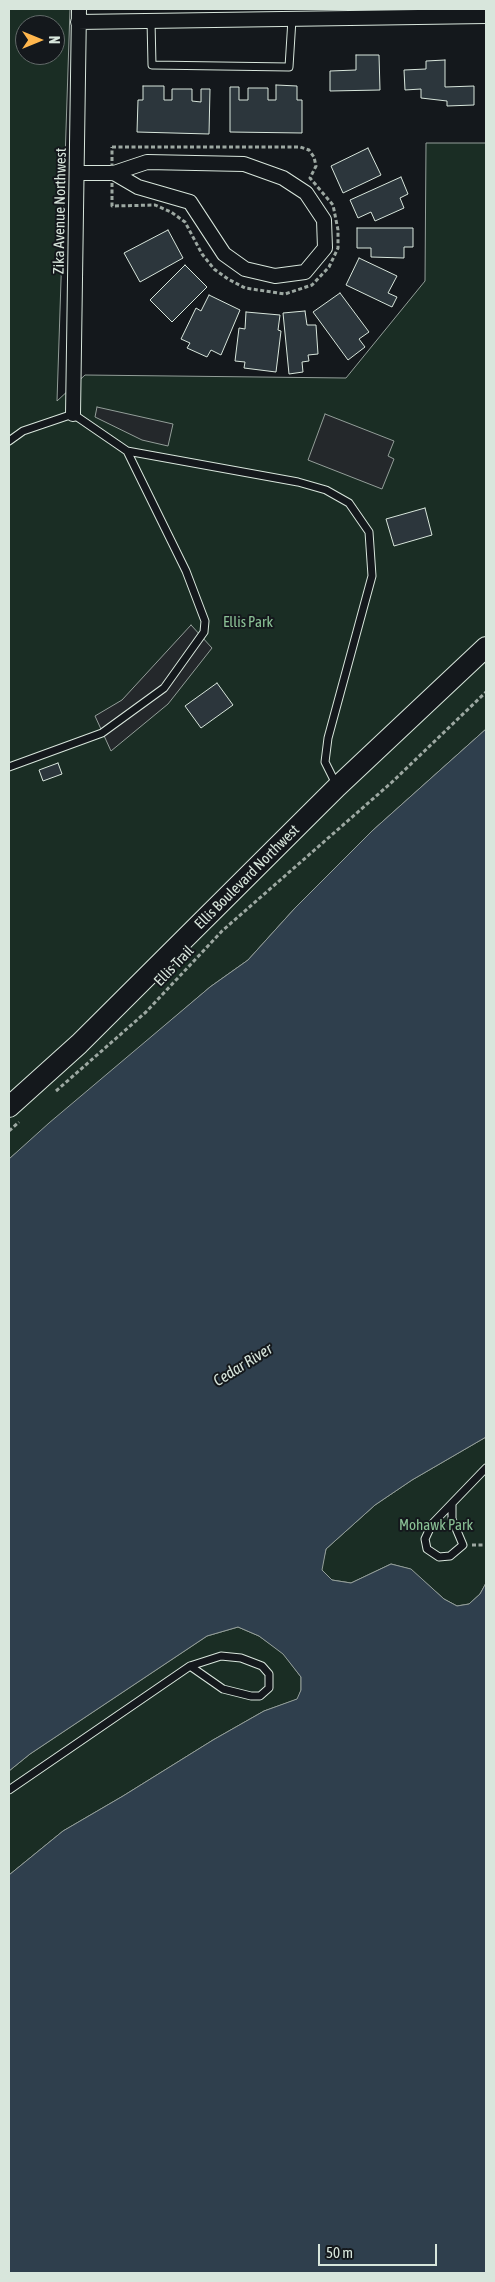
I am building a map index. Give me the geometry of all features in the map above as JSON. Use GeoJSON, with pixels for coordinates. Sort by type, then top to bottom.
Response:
{"type":"FeatureCollection","features":[{"type":"Feature","properties":{"kind":"street"},"geometry":{"type":"LineString","coordinates":[[78,16],[151,21],[486,16]]}},
{"type":"Feature","properties":{"kind":"street","name":"Zika Avenue Northwest"},"geometry":{"type":"LineString","coordinates":[[73,414],[78,16]]}},
{"type":"Feature","properties":{"kind":"street"},"geometry":{"type":"LineString","coordinates":[[76,173],[112,173],[147,162],[244,164],[283,178],[306,193],[324,220],[325,248],[305,272],[275,276],[245,269],[224,254],[190,202],[138,187],[112,173]]}},
{"type":"Feature","properties":{"kind":"street","name":"Ellis Boulevard Northwest"},"geometry":{"type":"LineString","coordinates":[[16,1113],[79,1044],[338,787],[486,647]]}},
{"type":"Feature","properties":{"kind":"lane"},"geometry":{"type":"LineString","coordinates":[[151,21],[152,65],[288,67],[292,19]]}},
{"type":"Feature","properties":{"kind":"lane"},"geometry":{"type":"LineString","coordinates":[[9,441],[23,431],[73,414],[127,451],[288,481],[326,490],[349,503],[369,532],[372,576],[337,698],[324,762],[338,787]]}},
{"type":"Feature","properties":{"kind":"lane"},"geometry":{"type":"LineString","coordinates":[[9,767],[102,733],[164,688],[204,632],[205,621],[186,571],[127,451]]}},
{"type":"Feature","properties":{"kind":"lane"},"geometry":{"type":"LineString","coordinates":[[452,1504],[452,1519],[464,1544],[450,1556],[439,1557],[427,1549],[424,1539],[432,1524],[486,1468]]}},
{"type":"Feature","properties":{"kind":"lane"},"geometry":{"type":"LineString","coordinates":[[9,1790],[190,1666],[220,1656],[241,1658],[262,1666],[270,1674],[269,1688],[260,1696],[251,1696],[223,1689],[190,1666]]}},
{"type":"Feature","properties":{"kind":"path"},"geometry":{"type":"LineString","coordinates":[[112,148],[300,148],[309,150],[314,157],[316,166],[310,178],[333,205],[338,230],[338,248],[329,267],[312,285],[285,294],[245,288],[214,269],[202,254],[185,222],[171,212],[155,205],[112,206],[112,173],[112,148]]}},
{"type":"Feature","properties":{"kind":"path","name":"Ellis Trail"},"geometry":{"type":"LineString","coordinates":[[52,1094],[146,1012],[222,931],[391,783],[486,692]]}},
{"type":"Feature","properties":{"kind":"path"},"geometry":{"type":"LineString","coordinates":[[9,1132],[16,1113]]}},
{"type":"Feature","properties":{"kind":"green space","name":"Ellis Park"},"geometry":{"type":"Polygon","coordinates":[[[9,9],[70,9],[57,401],[85,375],[346,378],[425,281],[426,143],[486,143],[486,729],[372,831],[295,908],[248,960],[210,987],[9,1159],[9,9]]]}},
{"type":"Feature","properties":{"kind":"green space","name":"Mohawk Park"},"geometry":{"type":"Polygon","coordinates":[[[486,1437],[486,1583],[480,1594],[469,1604],[457,1606],[444,1599],[410,1569],[391,1564],[351,1583],[332,1580],[321,1569],[326,1549],[375,1505],[412,1480],[486,1437]]]}},
{"type":"Feature","properties":{"kind":"green space"},"geometry":{"type":"Polygon","coordinates":[[[238,1627],[259,1636],[283,1653],[301,1677],[301,1690],[298,1699],[264,1711],[63,1831],[9,1875],[9,1771],[30,1754],[207,1636],[238,1627]]]}},
{"type":"Feature","properties":{"kind":"shaded area"},"geometry":{"type":"Polygon","coordinates":[[[97,407],[173,424],[168,446],[142,440],[95,417],[97,407]]]}},
{"type":"Feature","properties":{"kind":"shaded area"},"geometry":{"type":"Polygon","coordinates":[[[325,414],[394,441],[388,456],[394,459],[382,489],[308,460],[325,414]]]}},
{"type":"Feature","properties":{"kind":"shaded area"},"geometry":{"type":"Polygon","coordinates":[[[191,625],[212,648],[168,704],[111,751],[95,716],[122,700],[191,625]]]}},
{"type":"Feature","properties":{"kind":"water","name":"Cedar River"},"geometry":{"type":"Polygon","coordinates":[[[486,729],[486,1437],[412,1480],[375,1505],[326,1549],[322,1570],[332,1580],[351,1583],[391,1564],[411,1569],[444,1599],[457,1606],[469,1604],[480,1594],[486,1583],[486,2273],[9,2273],[9,1875],[63,1831],[264,1711],[297,1699],[301,1690],[301,1677],[283,1654],[259,1636],[238,1627],[207,1636],[30,1754],[9,1771],[9,1159],[210,987],[248,960],[295,908],[372,831],[486,729]]]}},
{"type":"Feature","properties":{"kind":"building"},"geometry":{"type":"Polygon","coordinates":[[[356,55],[379,55],[380,90],[330,91],[330,71],[356,70],[356,55]]]}},
{"type":"Feature","properties":{"kind":"building"},"geometry":{"type":"Polygon","coordinates":[[[445,60],[445,87],[474,86],[474,105],[447,106],[447,101],[421,98],[421,89],[405,90],[404,70],[426,69],[426,61],[445,60]]]}},
{"type":"Feature","properties":{"kind":"building"},"geometry":{"type":"Polygon","coordinates":[[[276,85],[297,86],[297,100],[302,100],[302,133],[230,132],[230,87],[239,87],[239,100],[248,100],[248,88],[268,88],[268,100],[276,100],[276,85]]]}},
{"type":"Feature","properties":{"kind":"building"},"geometry":{"type":"Polygon","coordinates":[[[143,86],[164,86],[164,100],[172,100],[172,89],[192,89],[192,101],[201,102],[201,89],[210,89],[209,134],[137,132],[138,100],[143,100],[143,86]]]}},
{"type":"Feature","properties":{"kind":"building"},"geometry":{"type":"Polygon","coordinates":[[[368,148],[381,175],[343,193],[331,166],[368,148]]]}},
{"type":"Feature","properties":{"kind":"building"},"geometry":{"type":"Polygon","coordinates":[[[401,177],[408,194],[400,198],[404,208],[375,221],[371,212],[358,218],[350,200],[401,177]]]}},
{"type":"Feature","properties":{"kind":"building"},"geometry":{"type":"Polygon","coordinates":[[[357,228],[413,228],[413,247],[404,247],[404,258],[371,257],[371,248],[357,248],[357,228]]]}},
{"type":"Feature","properties":{"kind":"building"},"geometry":{"type":"Polygon","coordinates":[[[168,230],[183,258],[140,282],[124,253],[168,230]]]}},
{"type":"Feature","properties":{"kind":"building"},"geometry":{"type":"Polygon","coordinates":[[[359,258],[397,276],[388,293],[397,297],[392,307],[346,285],[359,258]]]}},
{"type":"Feature","properties":{"kind":"building"},"geometry":{"type":"Polygon","coordinates":[[[185,265],[207,287],[172,322],[150,300],[185,265]]]}},
{"type":"Feature","properties":{"kind":"building"},"geometry":{"type":"Polygon","coordinates":[[[340,293],[369,332],[359,339],[365,347],[348,360],[313,312],[340,293]]]}},
{"type":"Feature","properties":{"kind":"building"},"geometry":{"type":"Polygon","coordinates":[[[209,295],[240,310],[221,355],[211,350],[207,357],[187,348],[190,343],[181,339],[196,308],[201,311],[209,295]]]}},
{"type":"Feature","properties":{"kind":"building"},"geometry":{"type":"Polygon","coordinates":[[[305,311],[307,325],[316,325],[318,354],[308,355],[309,361],[302,362],[303,372],[289,374],[283,313],[305,311]]]}},
{"type":"Feature","properties":{"kind":"building"},"geometry":{"type":"Polygon","coordinates":[[[246,312],[280,315],[278,330],[281,331],[276,372],[244,368],[245,362],[235,361],[239,328],[245,329],[246,312]]]}},
{"type":"Feature","properties":{"kind":"building"},"geometry":{"type":"Polygon","coordinates":[[[425,508],[432,535],[394,546],[386,519],[425,508]]]}},
{"type":"Feature","properties":{"kind":"building"},"geometry":{"type":"Polygon","coordinates":[[[217,683],[233,705],[201,728],[185,706],[217,683]]]}},
{"type":"Feature","properties":{"kind":"building"},"geometry":{"type":"Polygon","coordinates":[[[58,763],[62,774],[43,781],[39,770],[58,763]]]}}]}
